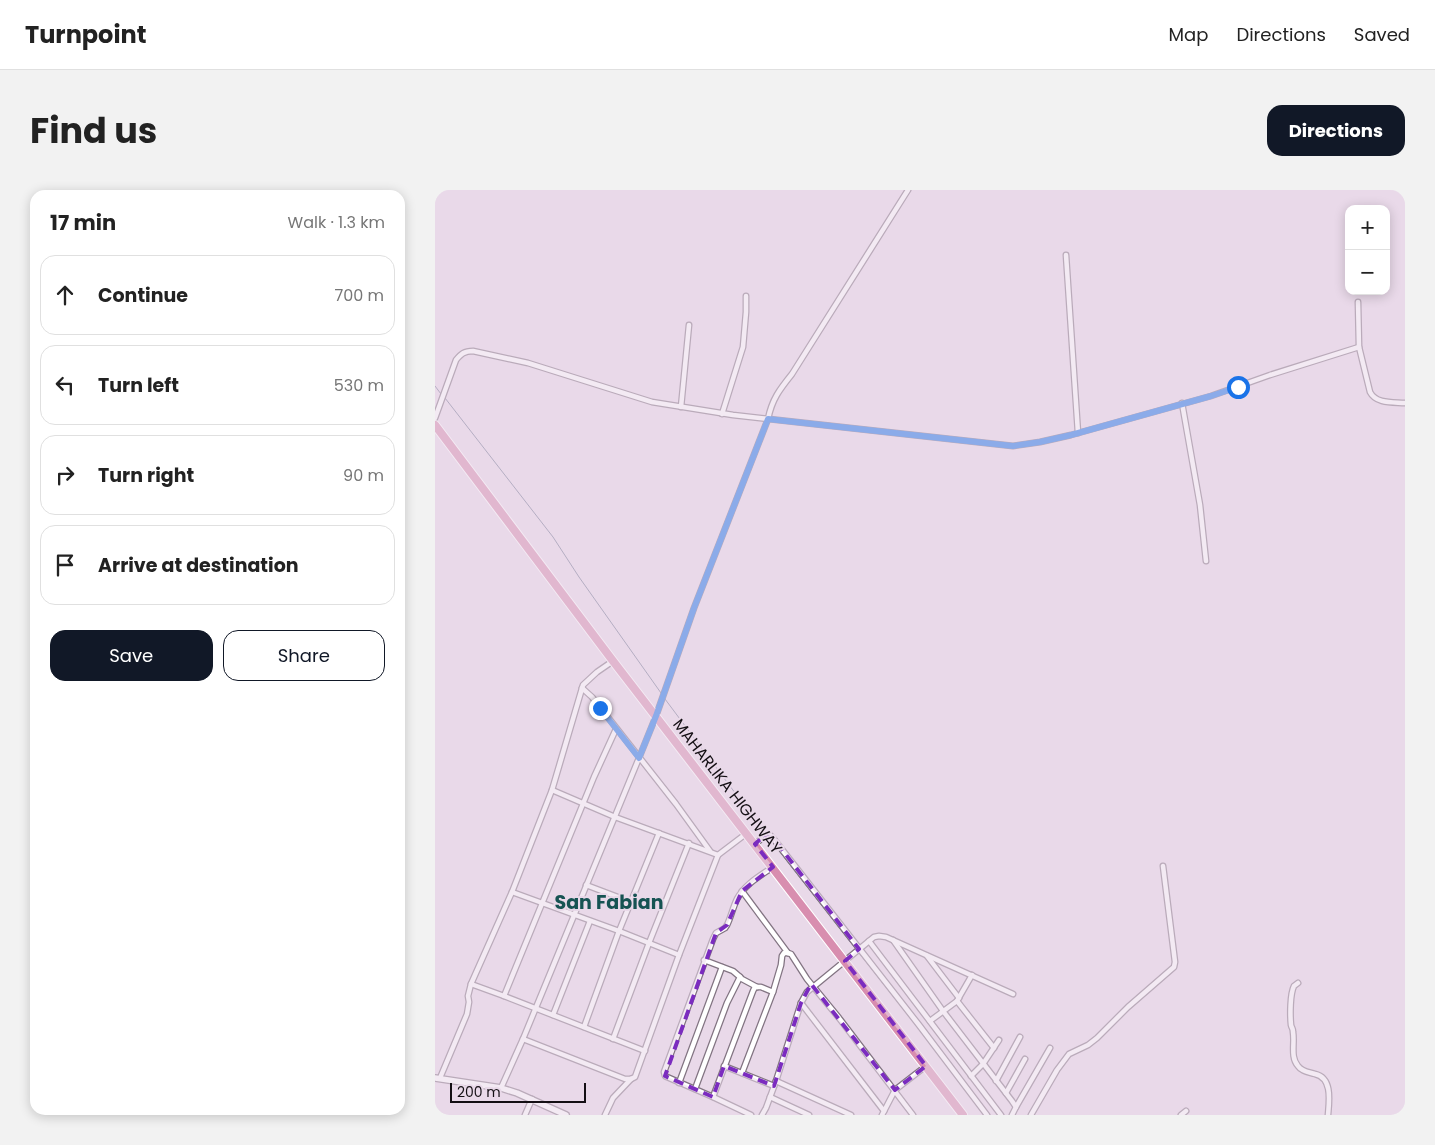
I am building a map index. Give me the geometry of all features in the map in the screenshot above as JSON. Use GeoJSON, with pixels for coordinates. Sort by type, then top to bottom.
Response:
{"type":"FeatureCollection","features":[{"type":"Feature","properties":{"kind":"highway","name":"MAHARLIKA HIGHWAY"},"geometry":{"type":"LineString","coordinates":[[435,426],[613,661],[963,1115]]}},
{"type":"Feature","properties":{"kind":"main road"},"geometry":{"type":"LineString","coordinates":[[437,1078],[501,1088],[533,1099],[566,1115]]}},
{"type":"Feature","properties":{"kind":"street"},"geometry":{"type":"LineString","coordinates":[[501,1088],[536,1008],[656,716],[694,608],[768,419],[770,406],[908,190]]}},
{"type":"Feature","properties":{"kind":"street"},"geometry":{"type":"LineString","coordinates":[[1066,255],[1077,433]]}},
{"type":"Feature","properties":{"kind":"street"},"geometry":{"type":"LineString","coordinates":[[722,414],[743,347],[746,296]]}},
{"type":"Feature","properties":{"kind":"street"},"geometry":{"type":"LineString","coordinates":[[1358,302],[1359,346],[1372,396],[1378,400],[1405,403]]}},
{"type":"Feature","properties":{"kind":"street"},"geometry":{"type":"LineString","coordinates":[[681,407],[689,325]]}},
{"type":"Feature","properties":{"kind":"street"},"geometry":{"type":"LineString","coordinates":[[435,418],[456,360],[461,354],[473,351],[528,363],[652,402],[722,414],[1013,446],[1032,444],[1077,433],[1211,396],[1359,346]]}},
{"type":"Feature","properties":{"kind":"street"},"geometry":{"type":"LineString","coordinates":[[1182,403],[1201,505],[1206,561]]}},
{"type":"Feature","properties":{"kind":"street"},"geometry":{"type":"LineString","coordinates":[[437,1078],[467,1014],[471,984],[512,892],[552,790],[583,684],[613,661]]}},
{"type":"Feature","properties":{"kind":"street"},"geometry":{"type":"LineString","coordinates":[[582,688],[592,697],[676,804],[710,851]]}},
{"type":"Feature","properties":{"kind":"street"},"geometry":{"type":"LineString","coordinates":[[504,996],[603,755],[616,729]]}},
{"type":"Feature","properties":{"kind":"street"},"geometry":{"type":"LineString","coordinates":[[552,790],[719,855]]}},
{"type":"Feature","properties":{"kind":"street"},"geometry":{"type":"LineString","coordinates":[[584,1028],[619,931],[659,832]]}},
{"type":"Feature","properties":{"kind":"street"},"geometry":{"type":"LineString","coordinates":[[605,1115],[613,1098],[635,1077],[679,955],[719,855],[747,833]]}},
{"type":"Feature","properties":{"kind":"street"},"geometry":{"type":"LineString","coordinates":[[755,844],[765,836],[773,838],[987,1115]]}},
{"type":"Feature","properties":{"kind":"street"},"geometry":{"type":"LineString","coordinates":[[613,1039],[689,843]]}},
{"type":"Feature","properties":{"kind":"street"},"geometry":{"type":"LineString","coordinates":[[1031,1115],[1057,1070],[1069,1054],[1088,1045],[1097,1038],[1173,967],[1175,962],[1163,866]]}},
{"type":"Feature","properties":{"kind":"street"},"geometry":{"type":"LineString","coordinates":[[751,1115],[679,1083],[665,1076],[664,1072],[704,960],[716,933],[725,928],[741,891],[773,867]]}},
{"type":"Feature","properties":{"kind":"street"},"geometry":{"type":"LineString","coordinates":[[586,885],[631,902]]}},
{"type":"Feature","properties":{"kind":"street"},"geometry":{"type":"LineString","coordinates":[[741,891],[913,1115]]}},
{"type":"Feature","properties":{"kind":"street"},"geometry":{"type":"LineString","coordinates":[[512,892],[679,955]]}},
{"type":"Feature","properties":{"kind":"street"},"geometry":{"type":"LineString","coordinates":[[553,1015],[590,921]]}},
{"type":"Feature","properties":{"kind":"street"},"geometry":{"type":"LineString","coordinates":[[762,1115],[776,1081],[801,1003],[807,992],[874,937],[886,937],[1013,994]]}},
{"type":"Feature","properties":{"kind":"street"},"geometry":{"type":"LineString","coordinates":[[893,940],[943,1011],[1016,1107]]}},
{"type":"Feature","properties":{"kind":"street"},"geometry":{"type":"LineString","coordinates":[[869,941],[1001,1115]]}},
{"type":"Feature","properties":{"kind":"street"},"geometry":{"type":"LineString","coordinates":[[742,1073],[773,992],[782,956],[788,952]]}},
{"type":"Feature","properties":{"kind":"street"},"geometry":{"type":"LineString","coordinates":[[927,955],[994,1048]]}},
{"type":"Feature","properties":{"kind":"street"},"geometry":{"type":"LineString","coordinates":[[704,960],[773,992]]}},
{"type":"Feature","properties":{"kind":"street"},"geometry":{"type":"LineString","coordinates":[[679,1083],[722,967]]}},
{"type":"Feature","properties":{"kind":"street"},"geometry":{"type":"LineString","coordinates":[[930,1021],[958,999],[972,975]]}},
{"type":"Feature","properties":{"kind":"street"},"geometry":{"type":"LineString","coordinates":[[695,1089],[727,1003],[740,977]]}},
{"type":"Feature","properties":{"kind":"street"},"geometry":{"type":"LineString","coordinates":[[1299,983],[1294,986],[1292,993],[1291,1023],[1294,1034],[1294,1060],[1302,1070],[1319,1074],[1323,1079],[1329,1095],[1328,1115]]}},
{"type":"Feature","properties":{"kind":"street"},"geometry":{"type":"LineString","coordinates":[[471,984],[645,1051]]}},
{"type":"Feature","properties":{"kind":"street"},"geometry":{"type":"LineString","coordinates":[[713,1097],[754,988],[757,986]]}},
{"type":"Feature","properties":{"kind":"street"},"geometry":{"type":"LineString","coordinates":[[801,1003],[883,1113],[895,1090],[926,1066]]}},
{"type":"Feature","properties":{"kind":"street"},"geometry":{"type":"LineString","coordinates":[[996,1081],[1020,1036]]}},
{"type":"Feature","properties":{"kind":"street"},"geometry":{"type":"LineString","coordinates":[[523,1039],[625,1079],[631,1079]]}},
{"type":"Feature","properties":{"kind":"street"},"geometry":{"type":"LineString","coordinates":[[971,1076],[983,1064],[999,1040]]}},
{"type":"Feature","properties":{"kind":"street"},"geometry":{"type":"LineString","coordinates":[[1012,1115],[1050,1048]]}},
{"type":"Feature","properties":{"kind":"street"},"geometry":{"type":"LineString","coordinates":[[1005,1093],[1025,1059]]}},
{"type":"Feature","properties":{"kind":"street"},"geometry":{"type":"LineString","coordinates":[[724,1066],[774,1086]]}},
{"type":"Feature","properties":{"kind":"street"},"geometry":{"type":"LineString","coordinates":[[776,1081],[851,1115]]}},
{"type":"Feature","properties":{"kind":"street"},"geometry":{"type":"LineString","coordinates":[[770,1097],[809,1115]]}},
{"type":"Feature","properties":{"kind":"street"},"geometry":{"type":"LineString","coordinates":[[525,1115],[533,1099]]}},
{"type":"Feature","properties":{"kind":"street"},"geometry":{"type":"LineString","coordinates":[[1181,1115],[1186,1111]]}},
{"type":"Feature","properties":{"kind":"highlighted area"},"geometry":{"type":"Polygon","coordinates":[[[763,837],[773,838],[859,949],[845,961],[926,1066],[895,1090],[811,984],[801,1003],[774,1086],[724,1066],[713,1097],[665,1076],[716,933],[727,925],[742,891],[773,867],[755,844],[763,837]]]}},
{"type":"Feature","properties":{"kind":"waterway"},"geometry":{"type":"LineString","coordinates":[[435,386],[441,394]]}},
{"type":"Feature","properties":{"kind":"waterway"},"geometry":{"type":"LineString","coordinates":[[445,398],[553,537],[661,693]]}},
{"type":"Feature","properties":{"kind":"waterway"},"geometry":{"type":"LineString","coordinates":[[665,699],[765,833]]}},
{"type":"Feature","properties":{"kind":"waterway"},"geometry":{"type":"LineString","coordinates":[[769,838],[855,948]]}},
{"type":"Feature","properties":{"kind":"waterway"},"geometry":{"type":"LineString","coordinates":[[859,953],[919,1029]]}},
{"type":"Feature","properties":{"kind":"district","name":"San Fabian"},"geometry":{"type":"Point","coordinates":[609,902]}},
{"type":"Feature","properties":{"kind":"route"},"geometry":{"type":"LineString","coordinates":[[600,708],[639,758],[656,716],[694,608],[768,419],[1013,446],[1071,435],[1238,387]]}}]}
